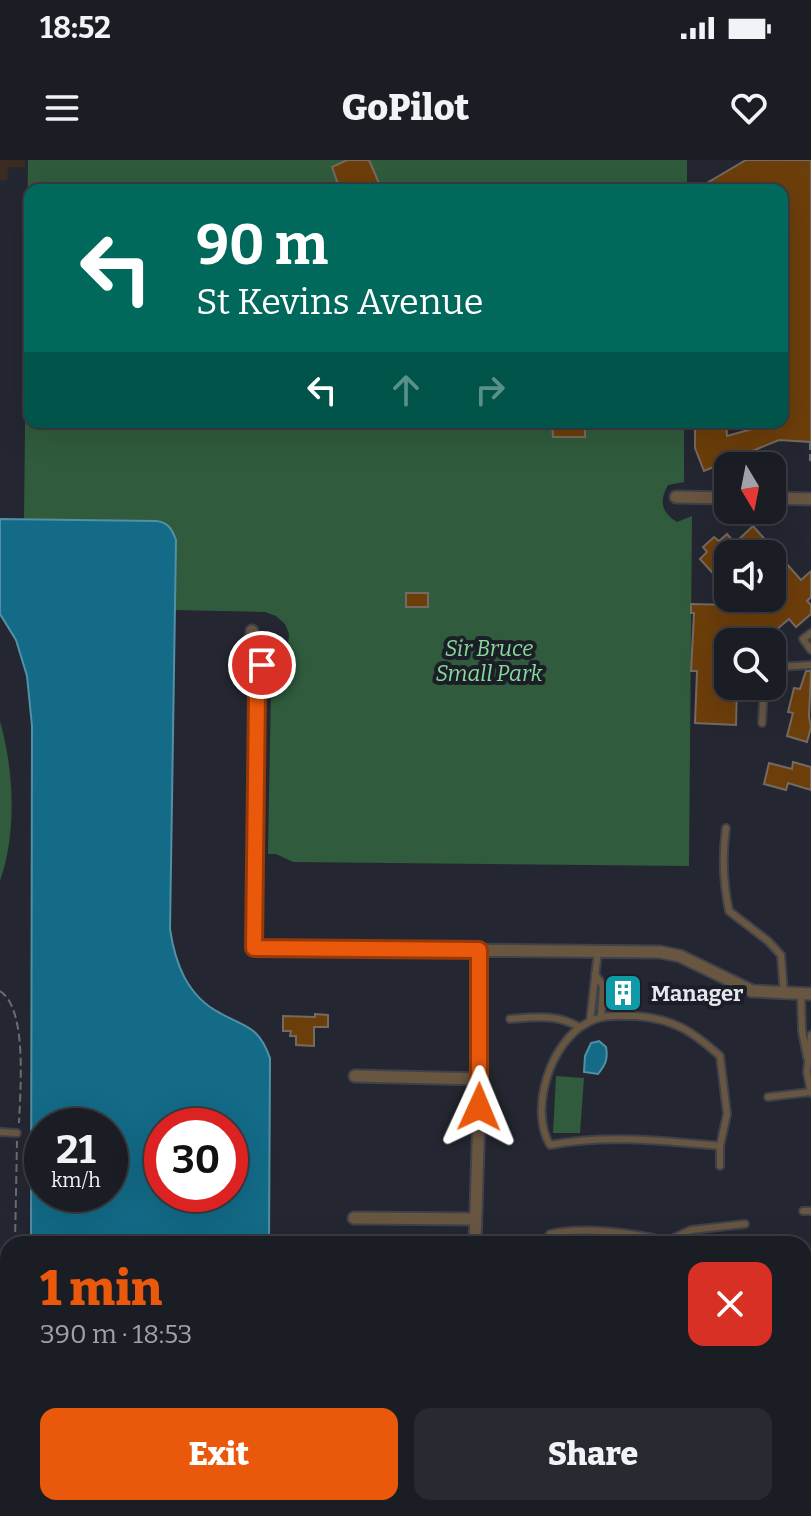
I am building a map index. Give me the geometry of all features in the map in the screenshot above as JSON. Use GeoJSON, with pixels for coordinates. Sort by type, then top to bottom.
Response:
{"type":"FeatureCollection","features":[{"type":"Feature","properties":{"kind":"street"},"geometry":{"type":"LineString","coordinates":[[676,497],[714,498]]}},
{"type":"Feature","properties":{"kind":"street"},"geometry":{"type":"LineString","coordinates":[[786,498],[811,499]]}},
{"type":"Feature","properties":{"kind":"street"},"geometry":{"type":"LineString","coordinates":[[252,631],[252,654],[262,665],[257,694],[254,948],[671,953],[743,989],[762,994],[808,994]]}},
{"type":"Feature","properties":{"kind":"street"},"geometry":{"type":"LineString","coordinates":[[475,1236],[480,1079],[479,950]]}},
{"type":"Feature","properties":{"kind":"street"},"geometry":{"type":"LineString","coordinates":[[355,1076],[480,1079]]}},
{"type":"Feature","properties":{"kind":"street"},"geometry":{"type":"LineString","coordinates":[[354,1218],[475,1219]]}},
{"type":"Feature","properties":{"kind":"lane"},"geometry":{"type":"LineString","coordinates":[[811,633],[803,639],[811,650]]}},
{"type":"Feature","properties":{"kind":"lane"},"geometry":{"type":"LineString","coordinates":[[786,666],[811,665]]}},
{"type":"Feature","properties":{"kind":"lane"},"geometry":{"type":"LineString","coordinates":[[762,723],[763,700]]}},
{"type":"Feature","properties":{"kind":"lane"},"geometry":{"type":"LineString","coordinates":[[726,828],[724,890],[729,911],[781,955],[784,994]]}},
{"type":"Feature","properties":{"kind":"lane"},"geometry":{"type":"LineString","coordinates":[[590,1021],[598,951]]}},
{"type":"Feature","properties":{"kind":"lane"},"geometry":{"type":"LineString","coordinates":[[595,974],[603,986],[601,1017]]}},
{"type":"Feature","properties":{"kind":"lane"},"geometry":{"type":"LineString","coordinates":[[808,994],[811,1003]]}},
{"type":"Feature","properties":{"kind":"lane"},"geometry":{"type":"LineString","coordinates":[[808,994],[802,1031],[809,1057]]}},
{"type":"Feature","properties":{"kind":"lane"},"geometry":{"type":"LineString","coordinates":[[720,1146],[599,1139],[550,1145],[544,1135],[543,1089],[557,1053],[579,1027],[601,1017],[661,1018],[692,1032],[720,1056],[727,1114],[720,1146],[720,1166]]}},
{"type":"Feature","properties":{"kind":"lane"},"geometry":{"type":"LineString","coordinates":[[510,1019],[565,1019],[579,1027]]}},
{"type":"Feature","properties":{"kind":"lane"},"geometry":{"type":"LineString","coordinates":[[768,1097],[811,1092],[811,1035]]}},
{"type":"Feature","properties":{"kind":"lane"},"geometry":{"type":"LineString","coordinates":[[0,1132],[17,1133]]}},
{"type":"Feature","properties":{"kind":"lane"},"geometry":{"type":"LineString","coordinates":[[679,1236],[691,1230],[745,1224]]}},
{"type":"Feature","properties":{"kind":"lane"},"geometry":{"type":"LineString","coordinates":[[549,1236],[564,1231],[645,1236]]}},
{"type":"Feature","properties":{"kind":"path"},"geometry":{"type":"LineString","coordinates":[[810,442],[810,461]]}},
{"type":"Feature","properties":{"kind":"path"},"geometry":{"type":"LineString","coordinates":[[0,991],[11,1002],[19,1035],[15,1236]]}},
{"type":"Feature","properties":{"kind":"shaded area"},"geometry":{"type":"Polygon","coordinates":[[[0,160],[25,160],[25,167],[8,167],[7,180],[0,180],[0,160]]]}},
{"type":"Feature","properties":{"kind":"green space","name":"Sir Bruce Small Park"},"geometry":{"type":"Polygon","coordinates":[[[28,160],[687,160],[687,184],[28,184],[28,160]]]}},
{"type":"Feature","properties":{"kind":"green space","name":"Sir Bruce Small Park"},"geometry":{"type":"Polygon","coordinates":[[[25,428],[684,428],[684,482],[668,485],[663,506],[677,522],[692,516],[689,866],[293,862],[276,854],[268,854],[271,688],[288,646],[289,634],[285,624],[265,612],[175,610],[176,540],[24,519],[25,428]]]}},
{"type":"Feature","properties":{"kind":"green space"},"geometry":{"type":"Polygon","coordinates":[[[0,721],[12,801],[9,842],[0,881],[0,721]]]}},
{"type":"Feature","properties":{"kind":"green space"},"geometry":{"type":"Polygon","coordinates":[[[556,1076],[584,1078],[580,1133],[553,1133],[556,1076]]]}},
{"type":"Feature","properties":{"kind":"water"},"geometry":{"type":"Polygon","coordinates":[[[0,519],[156,521],[167,525],[176,540],[170,929],[179,966],[191,988],[209,1006],[256,1033],[270,1058],[269,1236],[31,1236],[31,1212],[128,1212],[128,1108],[31,1108],[32,726],[27,676],[16,640],[0,614],[0,519]]]}},
{"type":"Feature","properties":{"kind":"water"},"geometry":{"type":"Polygon","coordinates":[[[599,1041],[606,1047],[605,1064],[598,1074],[584,1072],[585,1056],[591,1043],[599,1041]]]}},
{"type":"Feature","properties":{"kind":"building"},"geometry":{"type":"Polygon","coordinates":[[[347,160],[369,160],[379,184],[338,184],[332,167],[347,160]]]}},
{"type":"Feature","properties":{"kind":"building"},"geometry":{"type":"Polygon","coordinates":[[[746,160],[811,160],[811,442],[779,440],[750,452],[714,452],[714,467],[704,471],[695,448],[695,428],[726,428],[727,436],[752,428],[788,428],[788,184],[705,184],[746,160]]]}},
{"type":"Feature","properties":{"kind":"building"},"geometry":{"type":"Polygon","coordinates":[[[552,428],[585,428],[585,437],[553,437],[552,428]]]}},
{"type":"Feature","properties":{"kind":"building"},"geometry":{"type":"Polygon","coordinates":[[[753,526],[765,540],[738,540],[753,526]]]}},
{"type":"Feature","properties":{"kind":"building"},"geometry":{"type":"Polygon","coordinates":[[[714,537],[718,540],[714,540],[714,574],[700,559],[707,552],[703,547],[714,537]]]}},
{"type":"Feature","properties":{"kind":"building"},"geometry":{"type":"Polygon","coordinates":[[[786,563],[801,580],[811,571],[811,597],[807,601],[811,605],[811,614],[796,627],[789,619],[778,628],[714,628],[714,700],[737,700],[736,725],[695,723],[697,671],[691,671],[694,613],[691,613],[691,604],[714,605],[714,612],[786,612],[786,563]]]}},
{"type":"Feature","properties":{"kind":"building"},"geometry":{"type":"Polygon","coordinates":[[[406,593],[428,593],[428,607],[406,607],[406,593]]]}},
{"type":"Feature","properties":{"kind":"building"},"geometry":{"type":"Polygon","coordinates":[[[806,671],[811,671],[811,727],[807,742],[787,736],[793,713],[788,712],[794,688],[800,689],[806,671]]]}},
{"type":"Feature","properties":{"kind":"building"},"geometry":{"type":"Polygon","coordinates":[[[793,762],[811,767],[811,790],[788,783],[786,790],[764,784],[769,763],[792,769],[793,762]]]}},
{"type":"Feature","properties":{"kind":"building","name":"Manager"},"geometry":{"type":"Polygon","coordinates":[[[609,983],[638,984],[637,1002],[608,1002],[609,983]]]}},
{"type":"Feature","properties":{"kind":"building"},"geometry":{"type":"Polygon","coordinates":[[[315,1014],[328,1015],[328,1027],[314,1027],[314,1046],[296,1045],[296,1036],[290,1036],[291,1031],[283,1031],[283,1016],[315,1017],[315,1014]]]}},
{"type":"Feature","properties":{"kind":"place","name":"Manager"},"geometry":{"type":"Point","coordinates":[623,993]}},
{"type":"Feature","properties":{"kind":"route"},"geometry":{"type":"LineString","coordinates":[[262,665],[257,694],[254,948],[479,950],[479,1107]]}}]}
